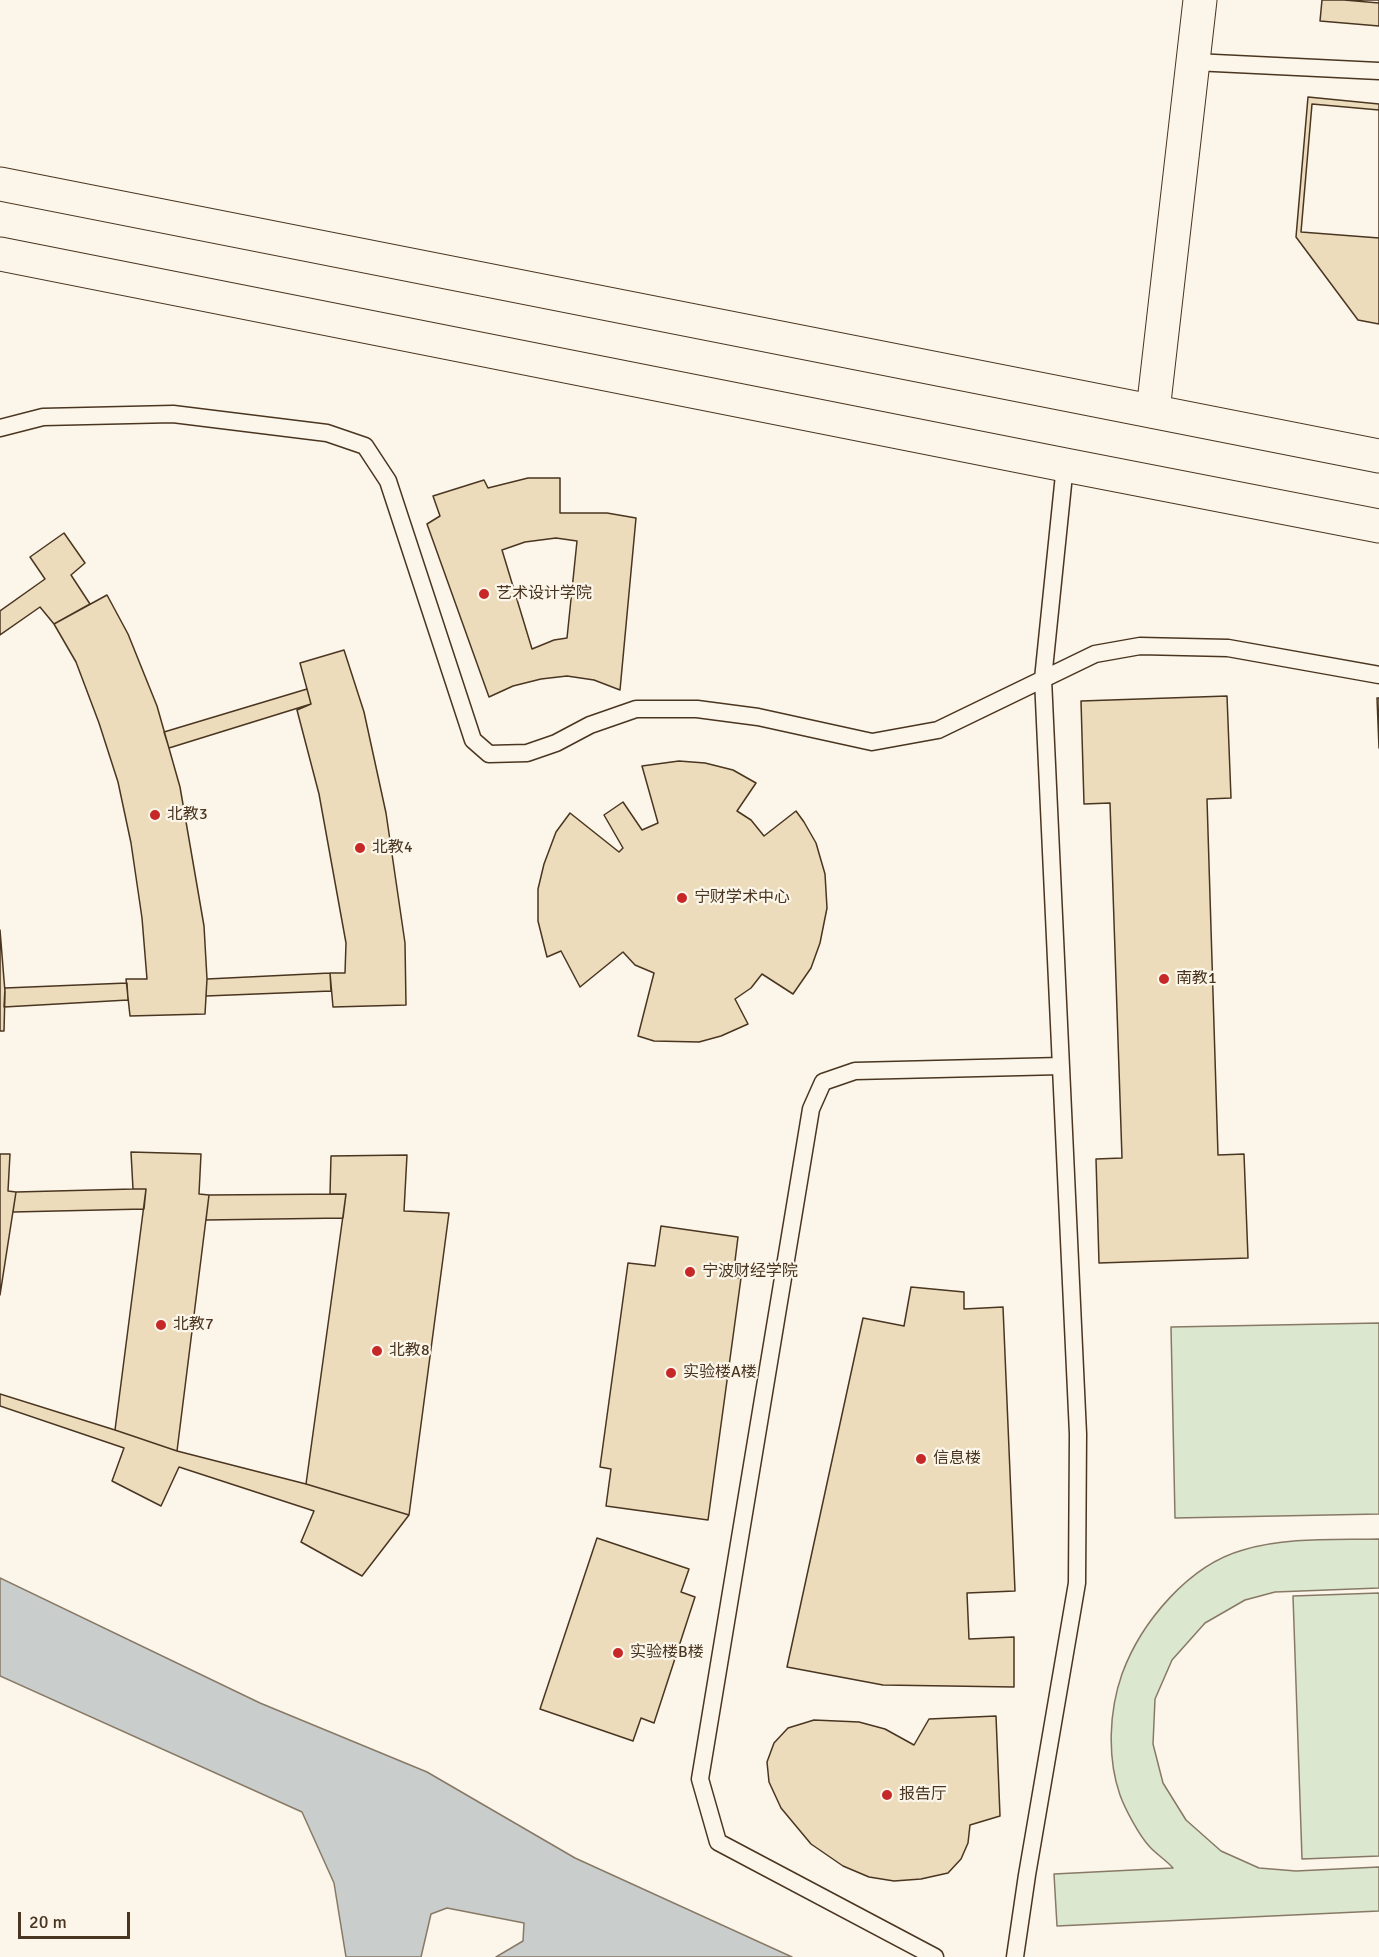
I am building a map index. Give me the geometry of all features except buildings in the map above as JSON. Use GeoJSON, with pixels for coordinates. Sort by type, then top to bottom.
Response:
{"type":"FeatureCollection","features":[{"type":"Feature","properties":{"kind":"main road"},"geometry":{"type":"LineString","coordinates":[[1153,411],[1200,0]]}},
{"type":"Feature","properties":{"kind":"main road"},"geometry":{"type":"LineString","coordinates":[[0,184],[1379,456]]}},
{"type":"Feature","properties":{"kind":"main road"},"geometry":{"type":"LineString","coordinates":[[0,254],[1379,526]]}},
{"type":"Feature","properties":{"kind":"lane"},"geometry":{"type":"LineString","coordinates":[[1194,62],[1379,71]]}},
{"type":"Feature","properties":{"kind":"lane"},"geometry":{"type":"LineString","coordinates":[[0,428],[43,417],[172,414],[327,433],[365,446],[388,481],[473,740],[489,754],[527,753],[556,744],[590,725],[636,709],[697,709],[748,716],[872,742],[938,730],[1095,654],[1140,646],[1228,648],[1379,675]]}},
{"type":"Feature","properties":{"kind":"lane"},"geometry":{"type":"LineString","coordinates":[[1015,1957],[1077,1583],[1078,1434],[1043,679],[1065,465]]}},
{"type":"Feature","properties":{"kind":"lane"},"geometry":{"type":"LineString","coordinates":[[935,1957],[718,1842],[700,1779],[811,1109],[823,1082],[855,1071],[1061,1066]]}},
{"type":"Feature","properties":{"kind":"green space"},"geometry":{"type":"Polygon","coordinates":[[[1379,1323],[1379,1514],[1175,1518],[1171,1327],[1379,1323]]]}},
{"type":"Feature","properties":{"kind":"green space"},"geometry":{"type":"Polygon","coordinates":[[[1379,1539],[1379,1588],[1275,1592],[1245,1600],[1205,1623],[1172,1660],[1155,1699],[1153,1744],[1163,1783],[1186,1820],[1221,1851],[1259,1868],[1296,1871],[1379,1867],[1379,1911],[1057,1926],[1054,1874],[1173,1868],[1149,1846],[1129,1814],[1116,1781],[1111,1750],[1114,1703],[1122,1674],[1130,1654],[1154,1616],[1169,1598],[1204,1568],[1243,1550],[1293,1541],[1379,1539]]]}},
{"type":"Feature","properties":{"kind":"green space"},"geometry":{"type":"Polygon","coordinates":[[[1379,1593],[1379,1856],[1302,1859],[1293,1596],[1379,1593]]]}},
{"type":"Feature","properties":{"kind":"shaded area"},"geometry":{"type":"Polygon","coordinates":[[[0,1578],[260,1703],[427,1772],[575,1858],[792,1957],[496,1957],[523,1941],[524,1923],[447,1908],[431,1914],[421,1957],[346,1957],[334,1883],[302,1812],[0,1676],[0,1578]]]}},
{"type":"Feature","properties":{"kind":"place","name":"艺术设计学院"},"geometry":{"type":"Point","coordinates":[484,594]}},
{"type":"Feature","properties":{"kind":"place","name":"北教3"},"geometry":{"type":"Point","coordinates":[155,815]}},
{"type":"Feature","properties":{"kind":"place","name":"北教4"},"geometry":{"type":"Point","coordinates":[360,848]}},
{"type":"Feature","properties":{"kind":"place","name":"宁财学术中心"},"geometry":{"type":"Point","coordinates":[682,898]}},
{"type":"Feature","properties":{"kind":"place","name":"南教1"},"geometry":{"type":"Point","coordinates":[1164,979]}},
{"type":"Feature","properties":{"kind":"place","name":"宁波财经学院"},"geometry":{"type":"Point","coordinates":[690,1272]}},
{"type":"Feature","properties":{"kind":"place","name":"北教7"},"geometry":{"type":"Point","coordinates":[161,1325]}},
{"type":"Feature","properties":{"kind":"place","name":"北教8"},"geometry":{"type":"Point","coordinates":[377,1351]}},
{"type":"Feature","properties":{"kind":"place","name":"实验楼A楼"},"geometry":{"type":"Point","coordinates":[671,1373]}},
{"type":"Feature","properties":{"kind":"place","name":"信息楼"},"geometry":{"type":"Point","coordinates":[921,1459]}},
{"type":"Feature","properties":{"kind":"place","name":"实验楼B楼"},"geometry":{"type":"Point","coordinates":[618,1653]}},
{"type":"Feature","properties":{"kind":"place","name":"报告厅"},"geometry":{"type":"Point","coordinates":[887,1795]}}]}
